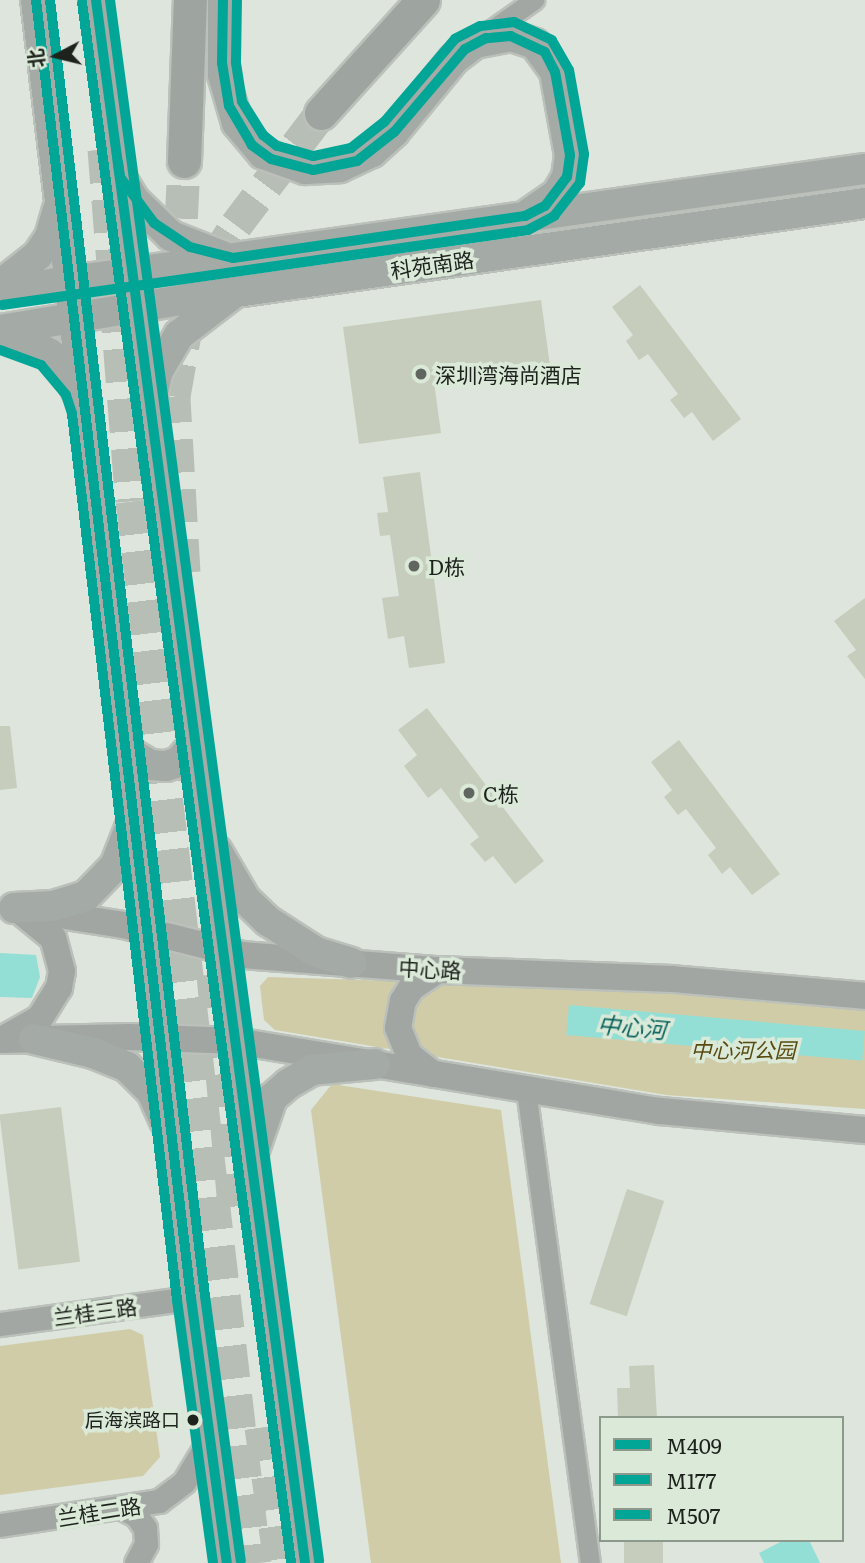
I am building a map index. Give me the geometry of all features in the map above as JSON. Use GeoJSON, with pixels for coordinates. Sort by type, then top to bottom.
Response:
{"type":"FeatureCollection","features":[{"type":"Feature","properties":{"kind":"highway"},"geometry":{"type":"LineString","coordinates":[[184,162],[190,0]]}},
{"type":"Feature","properties":{"kind":"highway"},"geometry":{"type":"LineString","coordinates":[[321,113],[423,0]]}},
{"type":"Feature","properties":{"kind":"main road"},"geometry":{"type":"LineString","coordinates":[[36,0],[191,1298],[227,1563]]}},
{"type":"Feature","properties":{"kind":"main road"},"geometry":{"type":"LineString","coordinates":[[96,0],[305,1563]]}},
{"type":"Feature","properties":{"kind":"main road"},"geometry":{"type":"LineString","coordinates":[[223,0],[222,63],[229,106],[257,150],[296,168],[331,169],[372,152],[394,132],[465,49],[499,36],[524,39],[545,52],[555,72],[569,155],[567,177],[545,206],[525,216]]}},
{"type":"Feature","properties":{"kind":"main road","name":"科苑南路"},"geometry":{"type":"LineString","coordinates":[[0,291],[865,169]]}},
{"type":"Feature","properties":{"kind":"main road"},"geometry":{"type":"LineString","coordinates":[[120,177],[135,201],[171,236],[190,247],[233,258]]}},
{"type":"Feature","properties":{"kind":"main road"},"geometry":{"type":"LineString","coordinates":[[0,285],[30,263],[50,237],[59,191]]}},
{"type":"Feature","properties":{"kind":"main road","name":"科苑南路"},"geometry":{"type":"LineString","coordinates":[[0,330],[237,292],[865,203]]}},
{"type":"Feature","properties":{"kind":"main road"},"geometry":{"type":"LineString","coordinates":[[337,243],[341,277]]}},
{"type":"Feature","properties":{"kind":"main road"},"geometry":{"type":"LineString","coordinates":[[150,403],[158,371],[180,335],[237,292]]}},
{"type":"Feature","properties":{"kind":"main road"},"geometry":{"type":"LineString","coordinates":[[0,336],[29,342],[50,354],[78,387],[86,411]]}},
{"type":"Feature","properties":{"kind":"main road"},"geometry":{"type":"LineString","coordinates":[[127,751],[150,765],[166,766],[179,762],[196,742]]}},
{"type":"Feature","properties":{"kind":"main road"},"geometry":{"type":"LineString","coordinates":[[7,907],[53,906],[86,896],[115,866],[135,813]]}},
{"type":"Feature","properties":{"kind":"main road"},"geometry":{"type":"LineString","coordinates":[[208,829],[225,868],[268,921],[316,952],[351,963]]}},
{"type":"Feature","properties":{"kind":"main road"},"geometry":{"type":"LineString","coordinates":[[0,1040],[40,1018],[59,988],[62,971],[53,938],[32,916],[7,907]]}},
{"type":"Feature","properties":{"kind":"main road","name":"中心路"},"geometry":{"type":"LineString","coordinates":[[7,907],[149,932],[224,952],[438,970],[558,971],[865,996]]}},
{"type":"Feature","properties":{"kind":"main road"},"geometry":{"type":"LineString","coordinates":[[433,1074],[409,1055],[398,1028],[407,995],[438,970]]}},
{"type":"Feature","properties":{"kind":"main road"},"geometry":{"type":"LineString","coordinates":[[0,1040],[162,1038],[236,1041],[660,1111],[865,1130]]}},
{"type":"Feature","properties":{"kind":"main road"},"geometry":{"type":"LineString","coordinates":[[34,1039],[93,1053],[127,1067],[152,1092],[173,1142]]}},
{"type":"Feature","properties":{"kind":"main road"},"geometry":{"type":"LineString","coordinates":[[251,1164],[262,1118],[272,1098],[288,1084],[312,1070],[375,1063]]}},
{"type":"Feature","properties":{"kind":"street"},"geometry":{"type":"LineString","coordinates":[[465,49],[534,0]]}},
{"type":"Feature","properties":{"kind":"street"},"geometry":{"type":"LineString","coordinates":[[526,1090],[590,1563]]}},
{"type":"Feature","properties":{"kind":"street","name":"兰桂三路"},"geometry":{"type":"LineString","coordinates":[[0,1324],[191,1298]]}},
{"type":"Feature","properties":{"kind":"street","name":"兰桂二路"},"geometry":{"type":"LineString","coordinates":[[0,1525],[124,1509],[172,1494],[211,1439]]}},
{"type":"Feature","properties":{"kind":"street"},"geometry":{"type":"LineString","coordinates":[[124,1509],[136,1515],[145,1528],[146,1544],[136,1563]]}},
{"type":"Feature","properties":{"kind":"green space","name":"中心河公园"},"geometry":{"type":"Polygon","coordinates":[[[268,977],[561,986],[865,1008],[865,1109],[666,1095],[275,1030],[264,1020],[260,986],[268,977]]]}},
{"type":"Feature","properties":{"kind":"green space"},"geometry":{"type":"Polygon","coordinates":[[[332,1084],[501,1110],[561,1563],[371,1563],[311,1110],[332,1084]]]}},
{"type":"Feature","properties":{"kind":"green space"},"geometry":{"type":"Polygon","coordinates":[[[130,1329],[143,1335],[160,1457],[143,1476],[0,1495],[0,1346],[130,1329]]]}},
{"type":"Feature","properties":{"kind":"water"},"geometry":{"type":"Polygon","coordinates":[[[0,953],[36,955],[40,977],[32,998],[0,997],[0,953]]]}},
{"type":"Feature","properties":{"kind":"water","name":"中心河"},"geometry":{"type":"Polygon","coordinates":[[[569,1005],[865,1031],[862,1061],[566,1035],[569,1005]]]}},
{"type":"Feature","properties":{"kind":"water"},"geometry":{"type":"Polygon","coordinates":[[[780,1542],[810,1542],[820,1563],[764,1563],[759,1553],[780,1542]]]}},
{"type":"Feature","properties":{"kind":"building"},"geometry":{"type":"Polygon","coordinates":[[[640,285],[741,419],[713,441],[692,412],[684,418],[670,400],[678,394],[648,354],[639,360],[626,341],[633,335],[612,307],[640,285]]]}},
{"type":"Feature","properties":{"kind":"building","name":"深圳湾海尚酒店"},"geometry":{"type":"Polygon","coordinates":[[[541,300],[550,366],[434,382],[441,433],[359,444],[343,327],[541,300]]]}},
{"type":"Feature","properties":{"kind":"building","name":"D栋"},"geometry":{"type":"Polygon","coordinates":[[[420,472],[445,663],[409,668],[404,636],[388,639],[382,598],[399,596],[390,535],[380,536],[377,513],[388,512],[383,477],[420,472]]]}},
{"type":"Feature","properties":{"kind":"building"},"geometry":{"type":"Polygon","coordinates":[[[865,598],[865,679],[847,656],[856,650],[834,621],[865,598]]]}},
{"type":"Feature","properties":{"kind":"building","name":"C栋"},"geometry":{"type":"Polygon","coordinates":[[[427,708],[544,861],[515,884],[493,856],[485,862],[470,844],[479,837],[441,788],[428,798],[404,766],[417,755],[398,730],[427,708]]]}},
{"type":"Feature","properties":{"kind":"building"},"geometry":{"type":"Polygon","coordinates":[[[0,726],[10,726],[17,788],[0,790],[0,726]]]}},
{"type":"Feature","properties":{"kind":"building"},"geometry":{"type":"Polygon","coordinates":[[[679,740],[780,874],[752,895],[730,867],[722,874],[708,855],[716,848],[686,809],[678,815],[664,797],[672,790],[651,762],[679,740]]]}},
{"type":"Feature","properties":{"kind":"building"},"geometry":{"type":"Polygon","coordinates":[[[61,1107],[80,1262],[18,1269],[0,1114],[61,1107]]]}},
{"type":"Feature","properties":{"kind":"building"},"geometry":{"type":"Polygon","coordinates":[[[627,1189],[664,1201],[627,1316],[590,1304],[627,1189]]]}},
{"type":"Feature","properties":{"kind":"building"},"geometry":{"type":"Polygon","coordinates":[[[654,1365],[657,1416],[618,1416],[617,1388],[630,1388],[629,1366],[654,1365]]]}},
{"type":"Feature","properties":{"kind":"building"},"geometry":{"type":"Polygon","coordinates":[[[624,1542],[663,1542],[663,1563],[624,1563],[624,1542]]]}},
{"type":"Feature","properties":{"kind":"tunnel"},"geometry":{"type":"LineString","coordinates":[[184,572],[174,396],[188,317],[213,261],[236,225],[321,113]]}},
{"type":"Feature","properties":{"kind":"tunnel"},"geometry":{"type":"LineString","coordinates":[[104,149],[132,501],[255,1563]]}},
{"type":"Feature","properties":{"kind":"tunnel"},"geometry":{"type":"LineString","coordinates":[[179,268],[184,161]]}},
{"type":"Feature","properties":{"kind":"tunnel"},"geometry":{"type":"LineString","coordinates":[[213,974],[235,1217]]}},
{"type":"Feature","properties":{"kind":"tunnel"},"geometry":{"type":"LineString","coordinates":[[261,1427],[280,1563]]}},
{"type":"Feature","properties":{"kind":"transit line","name":"M409"},"geometry":{"type":"LineString","coordinates":[[36,0],[191,1298],[227,1563]]}},
{"type":"Feature","properties":{"kind":"transit line","name":"M507"},"geometry":{"type":"LineString","coordinates":[[50,0],[205,1296],[241,1561]]}},
{"type":"Feature","properties":{"kind":"transit line","name":"M409"},"geometry":{"type":"LineString","coordinates":[[96,0],[305,1563]]}},
{"type":"Feature","properties":{"kind":"transit line","name":"M507"},"geometry":{"type":"LineString","coordinates":[[110,0],[319,1561]]}},
{"type":"Feature","properties":{"kind":"transit line","name":"M409"},"geometry":{"type":"LineString","coordinates":[[118,162],[120,177],[154,223],[190,247],[233,258],[525,216],[545,206],[567,177],[570,155],[555,72],[545,52],[511,36],[486,38],[465,49],[394,132],[357,161],[313,170],[271,159],[252,145],[229,106],[222,63],[223,0]]}},
{"type":"Feature","properties":{"kind":"transit line","name":"M177"},"geometry":{"type":"LineString","coordinates":[[2,305],[528,230],[554,216],[580,183],[584,154],[569,70],[552,40],[514,22],[480,26],[455,39],[384,122],[351,148],[313,156],[277,146],[263,135],[242,101],[236,62],[237,0]]}},
{"type":"Feature","properties":{"kind":"transit line","name":"M177"},"geometry":{"type":"LineString","coordinates":[[82,2],[291,1563]]}},
{"type":"Feature","properties":{"kind":"transit line","name":"M177"},"geometry":{"type":"LineString","coordinates":[[0,350],[41,365],[66,395],[72,414],[177,1300],[213,1563]]}},
{"type":"Feature","properties":{"kind":"place","name":"深圳湾海尚酒店"},"geometry":{"type":"Point","coordinates":[421,374]}},
{"type":"Feature","properties":{"kind":"place","name":"D栋"},"geometry":{"type":"Point","coordinates":[414,566]}},
{"type":"Feature","properties":{"kind":"place","name":"C栋"},"geometry":{"type":"Point","coordinates":[469,793]}},
{"type":"Feature","properties":{"kind":"place","name":"后海滨路口"},"geometry":{"type":"Point","coordinates":[193,1420]}}]}
